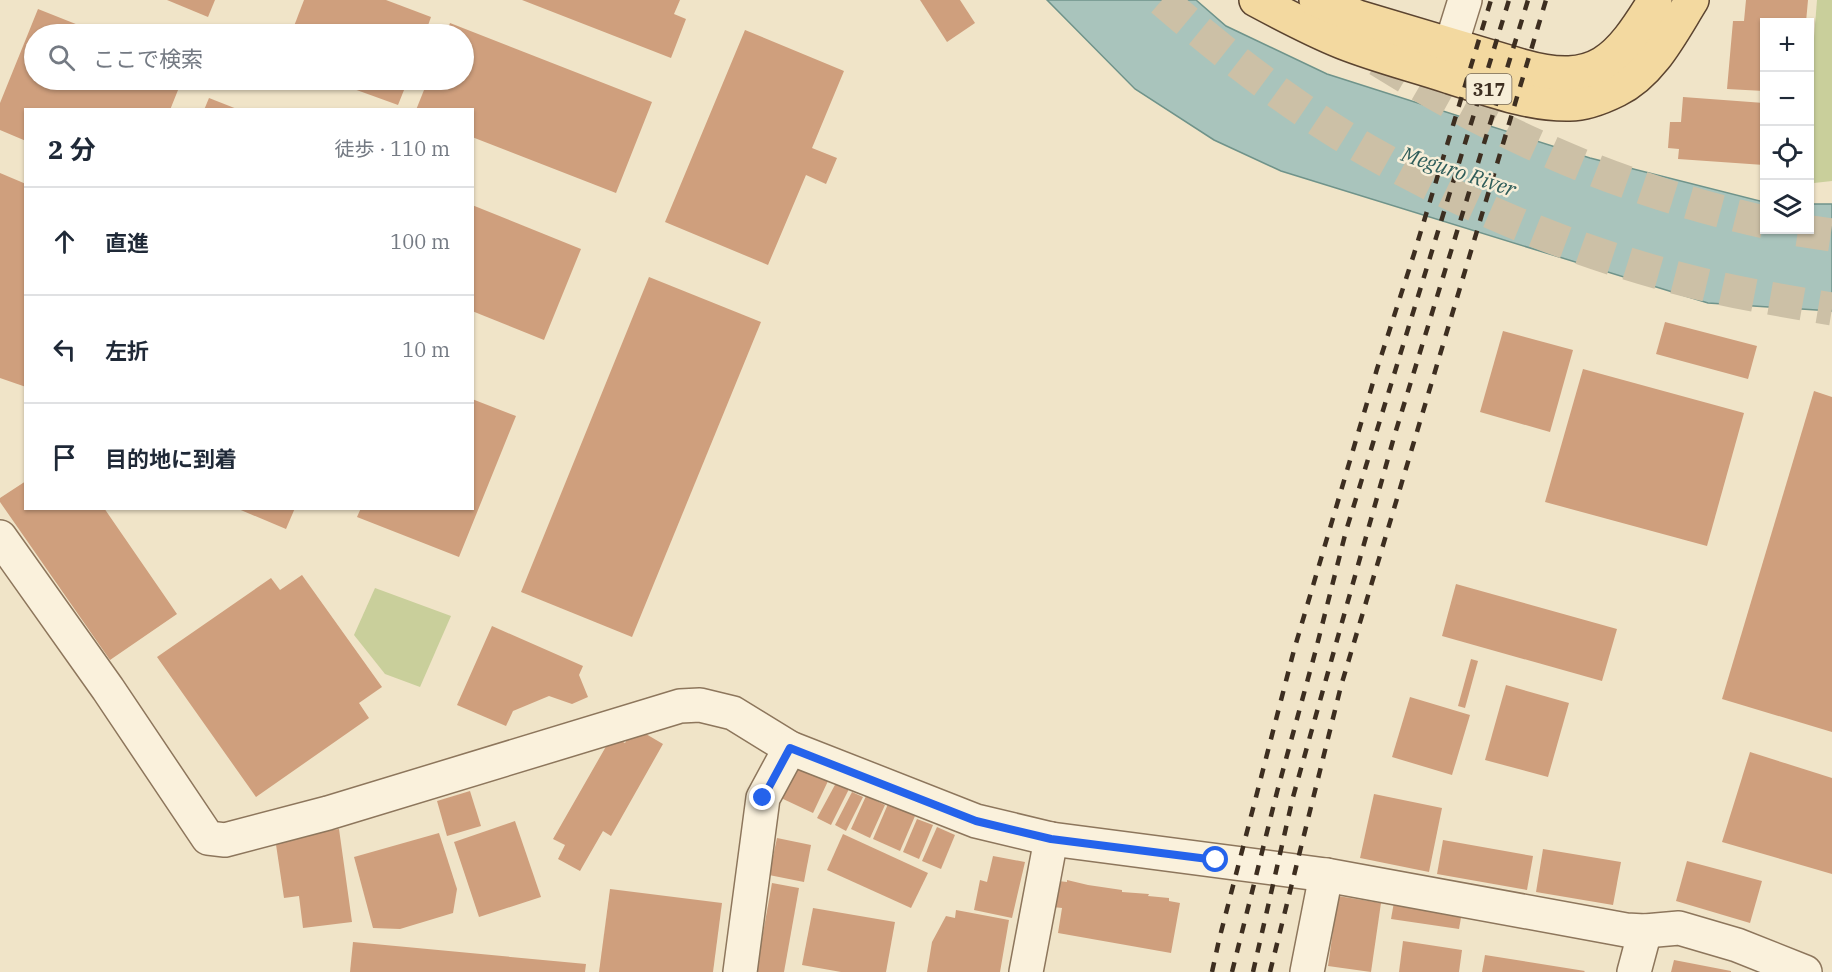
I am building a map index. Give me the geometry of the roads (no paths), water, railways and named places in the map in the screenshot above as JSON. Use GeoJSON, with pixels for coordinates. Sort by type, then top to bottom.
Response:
{"type":"FeatureCollection","features":[{"type":"Feature","properties":{"kind":"main road","name":"317"},"geometry":{"type":"LineString","coordinates":[[1256,0],[1297,23],[1344,43],[1509,95],[1541,102],[1571,104],[1598,99],[1620,89],[1638,76],[1654,58],[1692,0]]}},
{"type":"Feature","properties":{"kind":"main road","name":"317"},"geometry":{"type":"LineString","coordinates":[[1316,0],[1358,17],[1451,45],[1546,73],[1567,74],[1585,71],[1603,64],[1618,52],[1655,0]]}},
{"type":"Feature","properties":{"kind":"street"},"geometry":{"type":"LineString","coordinates":[[1451,45],[1465,0]]}},
{"type":"Feature","properties":{"kind":"street"},"geometry":{"type":"LineString","coordinates":[[0,537],[108,689],[208,838],[225,840],[328,813],[680,706],[700,705],[733,713],[790,748],[976,821],[1051,839],[1326,875],[1626,930],[1678,928],[1737,945],[1805,972]]}},
{"type":"Feature","properties":{"kind":"street"},"geometry":{"type":"LineString","coordinates":[[740,972],[763,798],[790,748]]}},
{"type":"Feature","properties":{"kind":"street"},"geometry":{"type":"LineString","coordinates":[[1026,972],[1051,839]]}},
{"type":"Feature","properties":{"kind":"street"},"geometry":{"type":"LineString","coordinates":[[1307,972],[1326,875]]}},
{"type":"Feature","properties":{"kind":"street"},"geometry":{"type":"LineString","coordinates":[[1634,972],[1645,931]]}},
{"type":"Feature","properties":{"kind":"water","name":"Meguro River"},"geometry":{"type":"Polygon","coordinates":[[[1047,0],[1196,0],[1226,26],[1327,74],[1590,158],[1760,201],[1760,234],[1814,234],[1814,204],[1832,204],[1832,311],[1708,303],[1281,171],[1214,140],[1135,89],[1047,0]]]}},
{"type":"Feature","properties":{"kind":"tunnel"},"geometry":{"type":"LineString","coordinates":[[1162,0],[1211,41],[1315,118],[1370,152],[1485,210],[1566,243],[1648,270],[1724,289],[1832,309]]}},
{"type":"Feature","properties":{"kind":"tunnel"},"geometry":{"type":"LineString","coordinates":[[1378,60],[1471,114],[1564,158],[1661,194],[1760,221]]}},
{"type":"Feature","properties":{"kind":"tunnel"},"geometry":{"type":"LineString","coordinates":[[1814,232],[1832,235]]}},
{"type":"Feature","properties":{"kind":"railway"},"geometry":{"type":"LineString","coordinates":[[1212,972],[1294,650],[1377,369],[1491,0]]}},
{"type":"Feature","properties":{"kind":"railway"},"geometry":{"type":"LineString","coordinates":[[1232,972],[1346,531],[1509,0]]}},
{"type":"Feature","properties":{"kind":"railway"},"geometry":{"type":"LineString","coordinates":[[1253,972],[1293,797],[1394,437],[1528,0]]}},
{"type":"Feature","properties":{"kind":"railway"},"geometry":{"type":"LineString","coordinates":[[1270,972],[1341,686],[1546,0]]}}]}
